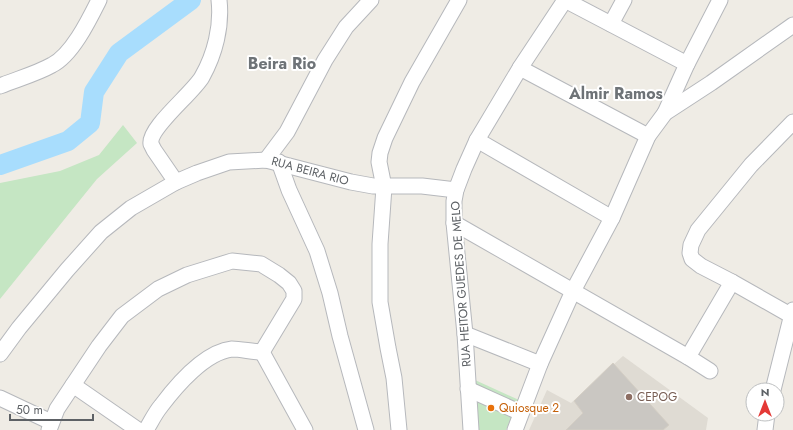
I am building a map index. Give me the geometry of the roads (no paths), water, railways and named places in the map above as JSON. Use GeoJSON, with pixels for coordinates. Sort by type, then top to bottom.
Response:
{"type":"FeatureCollection","features":[{"type":"Feature","properties":{"kind":"street"},"geometry":{"type":"LineString","coordinates":[[0,86],[53,65],[65,55],[71,48],[99,0]]}},
{"type":"Feature","properties":{"kind":"street"},"geometry":{"type":"LineString","coordinates":[[176,182],[151,144],[152,137],[161,121],[192,91],[210,61],[220,20],[219,0]]}},
{"type":"Feature","properties":{"kind":"street"},"geometry":{"type":"LineString","coordinates":[[366,430],[340,336],[330,293],[317,251],[290,190],[273,161],[325,60],[346,27],[371,0]]}},
{"type":"Feature","properties":{"kind":"street"},"geometry":{"type":"LineString","coordinates":[[399,430],[394,378],[380,302],[380,244],[384,187],[379,162],[380,153],[385,138],[412,82],[459,0]]}},
{"type":"Feature","properties":{"kind":"street"},"geometry":{"type":"LineString","coordinates":[[565,0],[687,64]]}},
{"type":"Feature","properties":{"kind":"street","name":"RUA HEITOR GUEDES DE MELO"},"geometry":{"type":"LineString","coordinates":[[471,430],[454,223],[454,201],[456,190],[477,140],[520,68],[565,0]]}},
{"type":"Feature","properties":{"kind":"street"},"geometry":{"type":"LineString","coordinates":[[611,24],[624,0]]}},
{"type":"Feature","properties":{"kind":"street"},"geometry":{"type":"LineString","coordinates":[[515,430],[540,364],[573,291],[612,218],[648,136],[665,113],[687,64],[720,0]]}},
{"type":"Feature","properties":{"kind":"street"},"geometry":{"type":"LineString","coordinates":[[665,113],[711,83],[793,25]]}},
{"type":"Feature","properties":{"kind":"street"},"geometry":{"type":"LineString","coordinates":[[520,68],[648,136]]}},
{"type":"Feature","properties":{"kind":"street"},"geometry":{"type":"LineString","coordinates":[[775,382],[792,313],[701,266],[692,259],[690,253],[691,245],[698,230],[751,165],[793,122]]}},
{"type":"Feature","properties":{"kind":"street"},"geometry":{"type":"LineString","coordinates":[[477,140],[612,218]]}},
{"type":"Feature","properties":{"kind":"street","name":"RUA BEIRA RIO"},"geometry":{"type":"LineString","coordinates":[[0,354],[48,293],[101,232],[131,208],[176,182],[197,173],[229,162],[273,161],[351,182],[384,187],[422,186],[456,190]]}},
{"type":"Feature","properties":{"kind":"street"},"geometry":{"type":"LineString","coordinates":[[454,223],[710,371]]}},
{"type":"Feature","properties":{"kind":"street"},"geometry":{"type":"LineString","coordinates":[[0,398],[50,426],[57,409],[99,346],[122,316],[158,289],[187,275],[232,261],[261,264],[289,283],[294,291],[294,299],[288,311],[262,352]]}},
{"type":"Feature","properties":{"kind":"street"},"geometry":{"type":"LineString","coordinates":[[688,357],[732,282]]}},
{"type":"Feature","properties":{"kind":"street"},"geometry":{"type":"LineString","coordinates":[[464,334],[540,364]]}},
{"type":"Feature","properties":{"kind":"street"},"geometry":{"type":"LineString","coordinates":[[146,430],[160,407],[180,383],[201,363],[220,352],[232,349],[262,352]]}},
{"type":"Feature","properties":{"kind":"street"},"geometry":{"type":"LineString","coordinates":[[262,352],[305,430]]}},
{"type":"Feature","properties":{"kind":"street"},"geometry":{"type":"LineString","coordinates":[[73,385],[138,430]]}},
{"type":"Feature","properties":{"kind":"street"},"geometry":{"type":"LineString","coordinates":[[468,389],[521,413]]}},
{"type":"Feature","properties":{"kind":"waterway"},"geometry":{"type":"LineString","coordinates":[[0,165],[68,141],[90,123],[94,92],[119,53],[191,0]]}},
{"type":"Feature","properties":{"kind":"place","name":"CEPOG"},"geometry":{"type":"Point","coordinates":[629,397]}},
{"type":"Feature","properties":{"kind":"place","name":"Quiosque 2"},"geometry":{"type":"Point","coordinates":[491,408]}},
{"type":"Feature","properties":{"kind":"district","name":"Beira Rio"},"geometry":{"type":"Point","coordinates":[282,63]}},
{"type":"Feature","properties":{"kind":"district","name":"Almir Ramos"},"geometry":{"type":"Point","coordinates":[616,93]}}]}
